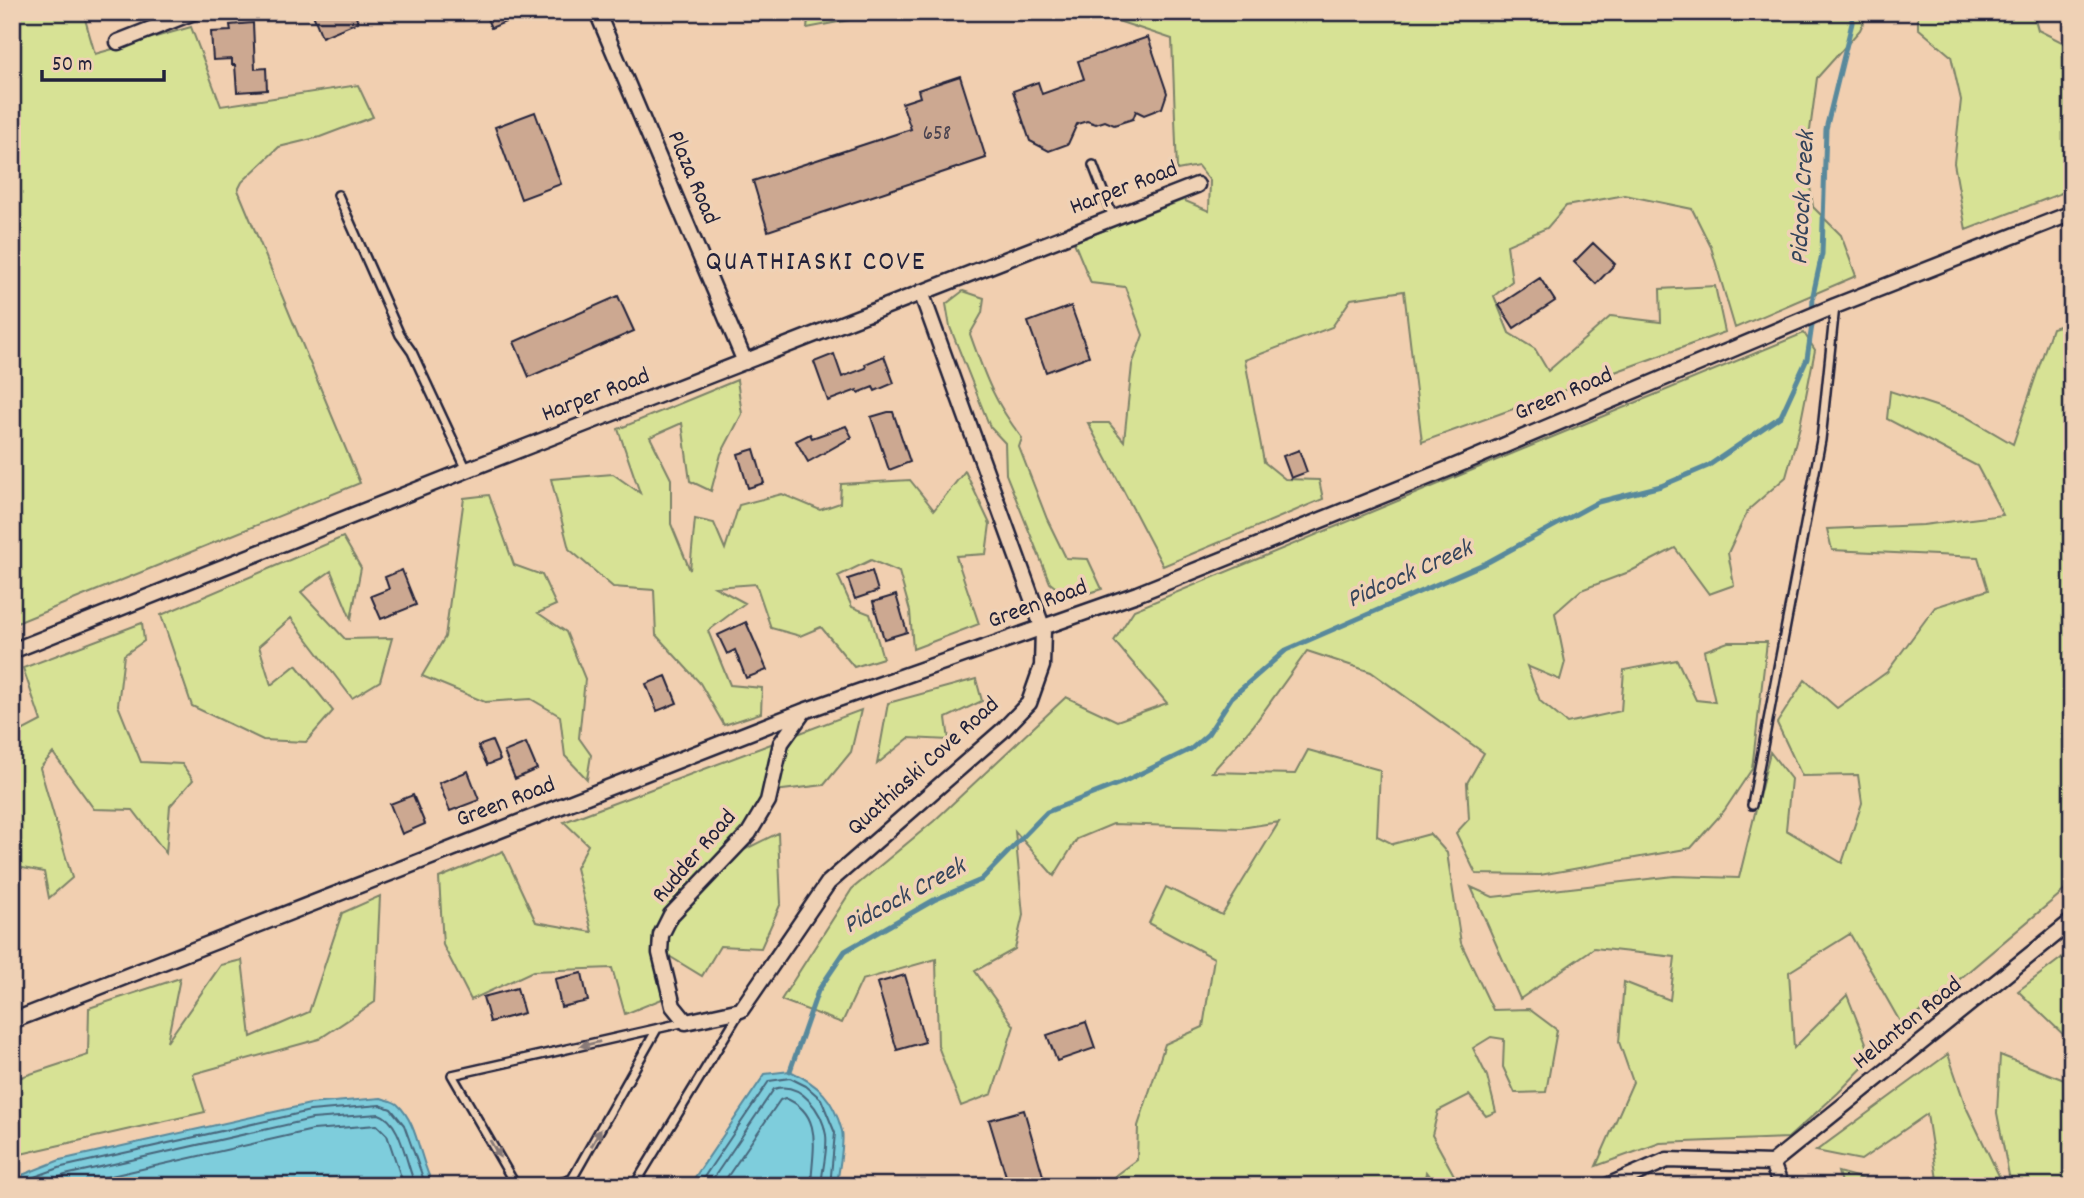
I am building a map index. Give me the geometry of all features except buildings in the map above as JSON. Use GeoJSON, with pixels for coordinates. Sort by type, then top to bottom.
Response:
{"type":"FeatureCollection","features":[{"type":"Feature","properties":{"kind":"street"},"geometry":{"type":"LineString","coordinates":[[118,42],[194,12]]}},
{"type":"Feature","properties":{"kind":"street","name":"Plaza Road"},"geometry":{"type":"LineString","coordinates":[[597,12],[745,362]]}},
{"type":"Feature","properties":{"kind":"street","name":"Harper Road"},"geometry":{"type":"LineString","coordinates":[[12,651],[1197,185]]}},
{"type":"Feature","properties":{"kind":"street","name":"Green Road"},"geometry":{"type":"LineString","coordinates":[[12,1021],[804,710],[1043,629],[1150,589],[1453,467],[1835,306],[2072,213]]}},
{"type":"Feature","properties":{"kind":"street","name":"Quathiaski Cove Road"},"geometry":{"type":"LineString","coordinates":[[741,1010],[828,883],[1002,731],[1029,703],[1042,666],[1043,629],[921,292]]}},
{"type":"Feature","properties":{"kind":"street","name":"Rudder Road"},"geometry":{"type":"LineString","coordinates":[[686,1022],[673,1006],[660,953],[661,934],[671,915],[750,833],[768,802],[781,743],[804,710]]}},
{"type":"Feature","properties":{"kind":"street","name":"Helanton Road"},"geometry":{"type":"LineString","coordinates":[[1772,1163],[2072,921]]}},
{"type":"Feature","properties":{"kind":"street"},"geometry":{"type":"LineString","coordinates":[[686,1022],[741,1010]]}},
{"type":"Feature","properties":{"kind":"street"},"geometry":{"type":"LineString","coordinates":[[1607,1186],[1667,1160],[1772,1163],[1781,1186]]}},
{"type":"Feature","properties":{"kind":"lane"},"geometry":{"type":"LineString","coordinates":[[1093,165],[1113,217]]}},
{"type":"Feature","properties":{"kind":"lane"},"geometry":{"type":"LineString","coordinates":[[338,195],[400,335],[412,352],[467,470]]}},
{"type":"Feature","properties":{"kind":"lane"},"geometry":{"type":"LineString","coordinates":[[1752,805],[1821,440],[1835,306]]}},
{"type":"Feature","properties":{"kind":"lane"},"geometry":{"type":"LineString","coordinates":[[634,1186],[741,1010]]}},
{"type":"Feature","properties":{"kind":"lane"},"geometry":{"type":"LineString","coordinates":[[516,1186],[452,1075],[686,1022]]}},
{"type":"Feature","properties":{"kind":"lane"},"geometry":{"type":"LineString","coordinates":[[552,1186],[572,1179],[657,1029]]}},
{"type":"Feature","properties":{"kind":"green space"},"geometry":{"type":"Polygon","coordinates":[[[12,12],[83,12],[95,54],[191,27],[221,106],[358,85],[373,117],[320,137],[279,147],[242,182],[238,190],[360,483],[12,625],[12,12]]]}},
{"type":"Feature","properties":{"kind":"green space"},"geometry":{"type":"Polygon","coordinates":[[[809,12],[878,12],[875,15],[807,28],[809,12]]]}},
{"type":"Feature","properties":{"kind":"green space"},"geometry":{"type":"Polygon","coordinates":[[[1101,12],[1868,12],[1860,30],[1817,78],[1806,160],[1813,207],[1841,235],[1856,276],[1735,328],[1711,247],[1692,209],[1625,195],[1566,206],[1547,228],[1507,245],[1512,281],[1494,296],[1509,333],[1535,349],[1548,371],[1611,316],[1661,322],[1660,289],[1715,286],[1725,332],[1422,442],[1404,291],[1351,299],[1332,327],[1245,360],[1264,462],[1285,479],[1319,480],[1323,499],[1163,566],[1088,423],[1109,423],[1124,441],[1132,365],[1143,335],[1125,287],[1091,283],[1074,242],[1183,200],[1209,211],[1210,181],[1198,166],[1177,170],[1172,39],[1100,15],[1101,12]]]}},
{"type":"Feature","properties":{"kind":"green space"},"geometry":{"type":"Polygon","coordinates":[[[1918,12],[2033,12],[2038,30],[2072,47],[2072,189],[1966,230],[1954,163],[1961,100],[1951,56],[1918,28],[1918,12]]]}},
{"type":"Feature","properties":{"kind":"green space"},"geometry":{"type":"Polygon","coordinates":[[[963,291],[984,298],[982,313],[970,334],[991,388],[1022,438],[1019,447],[1047,519],[1066,558],[1088,559],[1102,589],[1070,599],[1050,583],[1006,474],[1005,443],[990,427],[950,327],[946,304],[963,291]]]}},
{"type":"Feature","properties":{"kind":"green space"},"geometry":{"type":"Polygon","coordinates":[[[2072,322],[2072,884],[1903,1027],[1850,934],[1789,972],[1794,1048],[1847,995],[1872,1058],[1788,1138],[1660,1143],[1596,1166],[1633,1082],[1619,1042],[1624,982],[1670,1000],[1675,957],[1594,948],[1520,999],[1471,887],[1493,897],[1674,876],[1739,878],[1770,752],[1791,779],[1786,830],[1842,863],[1862,803],[1858,775],[1802,776],[1777,723],[1805,680],[1837,708],[1887,672],[1935,607],[1988,590],[1978,557],[1832,550],[1827,529],[1923,525],[2003,515],[1977,466],[1887,419],[1890,391],[1963,415],[2013,444],[2052,328],[2072,322]]]}},
{"type":"Feature","properties":{"kind":"green space"},"geometry":{"type":"Polygon","coordinates":[[[1804,333],[1815,350],[1800,426],[1786,477],[1748,510],[1728,553],[1734,585],[1709,594],[1675,548],[1629,572],[1581,590],[1555,613],[1565,662],[1560,680],[1527,666],[1540,701],[1567,723],[1621,711],[1624,670],[1677,660],[1696,700],[1715,702],[1704,651],[1728,642],[1767,642],[1752,769],[1724,811],[1691,848],[1540,875],[1476,874],[1456,833],[1469,819],[1467,783],[1484,753],[1371,672],[1307,651],[1253,726],[1212,772],[1295,774],[1308,750],[1380,770],[1377,836],[1393,844],[1430,834],[1447,853],[1461,943],[1493,1010],[1529,1009],[1557,1030],[1546,1092],[1515,1093],[1503,1067],[1504,1039],[1491,1037],[1473,1048],[1487,1076],[1496,1112],[1486,1116],[1469,1095],[1438,1111],[1432,1135],[1460,1186],[1437,1186],[1426,1172],[1424,1186],[1102,1186],[1137,1160],[1138,1126],[1165,1044],[1203,1027],[1214,958],[1149,923],[1166,887],[1222,915],[1279,822],[1241,828],[1113,824],[1077,839],[1054,876],[1015,831],[1023,915],[1015,949],[975,971],[1014,1026],[992,1094],[961,1106],[938,1046],[936,959],[862,980],[842,1023],[781,1000],[852,889],[934,821],[1066,697],[1117,721],[1167,703],[1114,641],[1134,610],[1804,333]]]}},
{"type":"Feature","properties":{"kind":"green space"},"geometry":{"type":"Polygon","coordinates":[[[737,380],[742,414],[721,454],[711,491],[690,481],[682,423],[650,437],[671,479],[671,524],[690,570],[695,519],[714,523],[725,549],[739,505],[782,494],[820,510],[840,503],[841,484],[910,480],[934,510],[965,471],[990,524],[986,554],[956,556],[979,624],[913,649],[910,611],[899,572],[871,560],[838,576],[852,607],[870,614],[883,658],[854,667],[821,627],[800,636],[771,628],[756,584],[715,587],[745,603],[708,631],[730,685],[762,688],[761,713],[724,725],[700,683],[656,635],[654,590],[613,587],[569,549],[551,479],[613,474],[640,493],[618,429],[737,380]]]}},
{"type":"Feature","properties":{"kind":"green space"},"geometry":{"type":"Polygon","coordinates":[[[489,495],[514,565],[542,575],[556,605],[538,613],[566,632],[585,679],[579,738],[591,755],[587,779],[565,756],[560,716],[531,699],[485,702],[422,676],[445,637],[464,498],[489,495]]]}},
{"type":"Feature","properties":{"kind":"green space"},"geometry":{"type":"Polygon","coordinates":[[[343,537],[361,568],[351,619],[331,571],[301,592],[345,639],[392,638],[380,681],[352,698],[291,618],[259,646],[271,685],[296,665],[333,711],[306,742],[263,740],[192,706],[161,615],[343,537]]]}},
{"type":"Feature","properties":{"kind":"green space"},"geometry":{"type":"Polygon","coordinates":[[[142,623],[144,641],[124,655],[118,705],[141,762],[182,764],[193,780],[170,806],[166,853],[133,810],[94,809],[53,753],[40,768],[72,878],[49,898],[44,872],[12,866],[12,736],[41,721],[23,668],[142,623]]]}},
{"type":"Feature","properties":{"kind":"green space"},"geometry":{"type":"Polygon","coordinates":[[[976,679],[982,701],[946,718],[949,740],[909,738],[877,764],[888,703],[976,679]]]}},
{"type":"Feature","properties":{"kind":"green space"},"geometry":{"type":"Polygon","coordinates":[[[861,710],[851,752],[824,785],[766,792],[746,849],[778,833],[781,903],[761,948],[720,946],[702,976],[669,956],[662,999],[625,1014],[612,968],[533,971],[471,1000],[443,945],[439,878],[503,851],[536,922],[592,932],[576,868],[588,845],[564,822],[861,710]]]}},
{"type":"Feature","properties":{"kind":"green space"},"geometry":{"type":"Polygon","coordinates":[[[380,896],[375,1002],[319,1039],[193,1074],[205,1112],[12,1156],[12,1080],[88,1055],[89,1008],[180,978],[167,1042],[221,965],[242,960],[251,1037],[309,1012],[342,913],[380,896]]]}},
{"type":"Feature","properties":{"kind":"green space"},"geometry":{"type":"Polygon","coordinates":[[[2072,950],[2072,1043],[2018,991],[2072,950]]]}},
{"type":"Feature","properties":{"kind":"green space"},"geometry":{"type":"Polygon","coordinates":[[[1948,1054],[1966,1107],[2004,1186],[1938,1186],[1927,1114],[1861,1160],[1816,1151],[1948,1054]]]}},
{"type":"Feature","properties":{"kind":"green space"},"geometry":{"type":"Polygon","coordinates":[[[2000,1055],[2072,1083],[2072,1186],[2011,1186],[1997,1113],[2000,1055]]]}},
{"type":"Feature","properties":{"kind":"green space"},"geometry":{"type":"Polygon","coordinates":[[[1838,1172],[1889,1186],[1842,1186],[1838,1172]]]}},
{"type":"Feature","properties":{"kind":"water"},"geometry":{"type":"Polygon","coordinates":[[[790,1071],[817,1087],[834,1110],[842,1131],[843,1143],[837,1186],[689,1186],[765,1074],[790,1071]]]}},
{"type":"Feature","properties":{"kind":"water"},"geometry":{"type":"Polygon","coordinates":[[[381,1098],[395,1103],[404,1112],[434,1186],[12,1186],[12,1179],[60,1160],[310,1104],[381,1098]]]}},
{"type":"Feature","properties":{"kind":"waterway","name":"Pidcock Creek"},"geometry":{"type":"LineString","coordinates":[[790,1071],[818,991],[845,951],[934,900],[981,880],[1047,812],[1123,782],[1191,749],[1208,734],[1232,697],[1286,650],[1488,562],[1598,502],[1661,486],[1708,466],[1781,416],[1807,359],[1813,295],[1822,254],[1826,129],[1852,23],[1852,12]]}},
{"type":"Feature","properties":{"kind":"district","name":"QUATHIASKI COVE"},"geometry":{"type":"Point","coordinates":[816,264]}}]}
